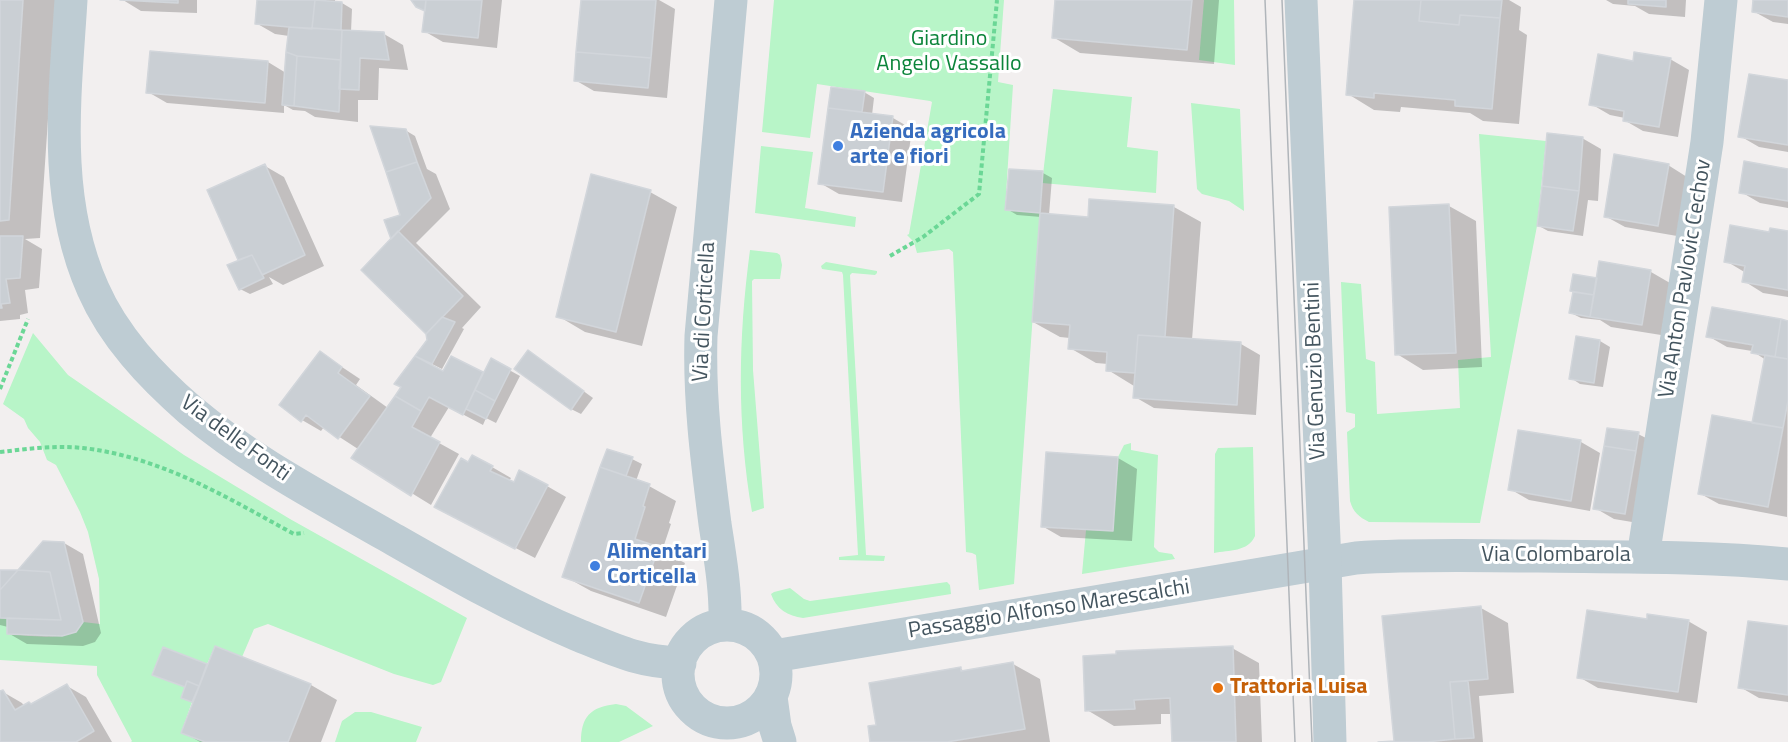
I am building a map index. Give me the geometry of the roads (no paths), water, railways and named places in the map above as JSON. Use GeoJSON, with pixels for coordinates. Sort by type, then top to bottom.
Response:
{"type":"FeatureCollection","features":[{"type":"Feature","properties":{"kind":"street","name":"Via delle Fonti"},"geometry":{"type":"LineString","coordinates":[[71,0],[63,120],[65,176],[71,219],[92,288],[107,316],[127,345],[157,380],[191,411],[232,441],[310,491],[490,594],[626,655],[656,663],[680,663]]}},
{"type":"Feature","properties":{"kind":"street","name":"Via di Corticella"},"geometry":{"type":"LineString","coordinates":[[725,624],[723,580],[702,415],[700,336],[731,0]]}},
{"type":"Feature","properties":{"kind":"street","name":"Via Genuzio Bentini"},"geometry":{"type":"LineString","coordinates":[[1301,0],[1325,562],[1330,742]]}},
{"type":"Feature","properties":{"kind":"street","name":"Via Anton Pavlovic Cechov"},"geometry":{"type":"LineString","coordinates":[[1643,556],[1707,142],[1721,0]]}},
{"type":"Feature","properties":{"kind":"street","name":"Via Colombarola"},"geometry":{"type":"LineString","coordinates":[[1325,562],[1408,556],[1643,556],[1788,564]]}},
{"type":"Feature","properties":{"kind":"street","name":"Passaggio Alfonso Marescalchi"},"geometry":{"type":"LineString","coordinates":[[774,656],[1236,580],[1325,562]]}},
{"type":"Feature","properties":{"kind":"street"},"geometry":{"type":"LineString","coordinates":[[725,624],[746,627],[756,633],[774,656],[777,674],[771,697],[764,707],[745,720],[723,723],[723,732],[694,711],[686,701],[680,688],[678,674],[686,647],[696,636],[710,628],[725,624]]}},
{"type":"Feature","properties":{"kind":"street"},"geometry":{"type":"LineString","coordinates":[[771,697],[780,742]]}},
{"type":"Feature","properties":{"kind":"tram line"},"geometry":{"type":"LineString","coordinates":[[1265,0],[1295,742]]}},
{"type":"Feature","properties":{"kind":"tram line"},"geometry":{"type":"LineString","coordinates":[[1282,0],[1312,742]]}},
{"type":"Feature","properties":{"kind":"place","name":"Azienda agricola arte e fiori"},"geometry":{"type":"Point","coordinates":[838,146]}},
{"type":"Feature","properties":{"kind":"place","name":"Alimentari Corticella"},"geometry":{"type":"Point","coordinates":[595,566]}},
{"type":"Feature","properties":{"kind":"place","name":"Trattoria Luisa"},"geometry":{"type":"Point","coordinates":[1218,688]}},
{"type":"Feature","properties":{"kind":"park label","name":"Giardino Angelo Vassallo"},"geometry":{"type":"Point","coordinates":[949,52]}}]}
